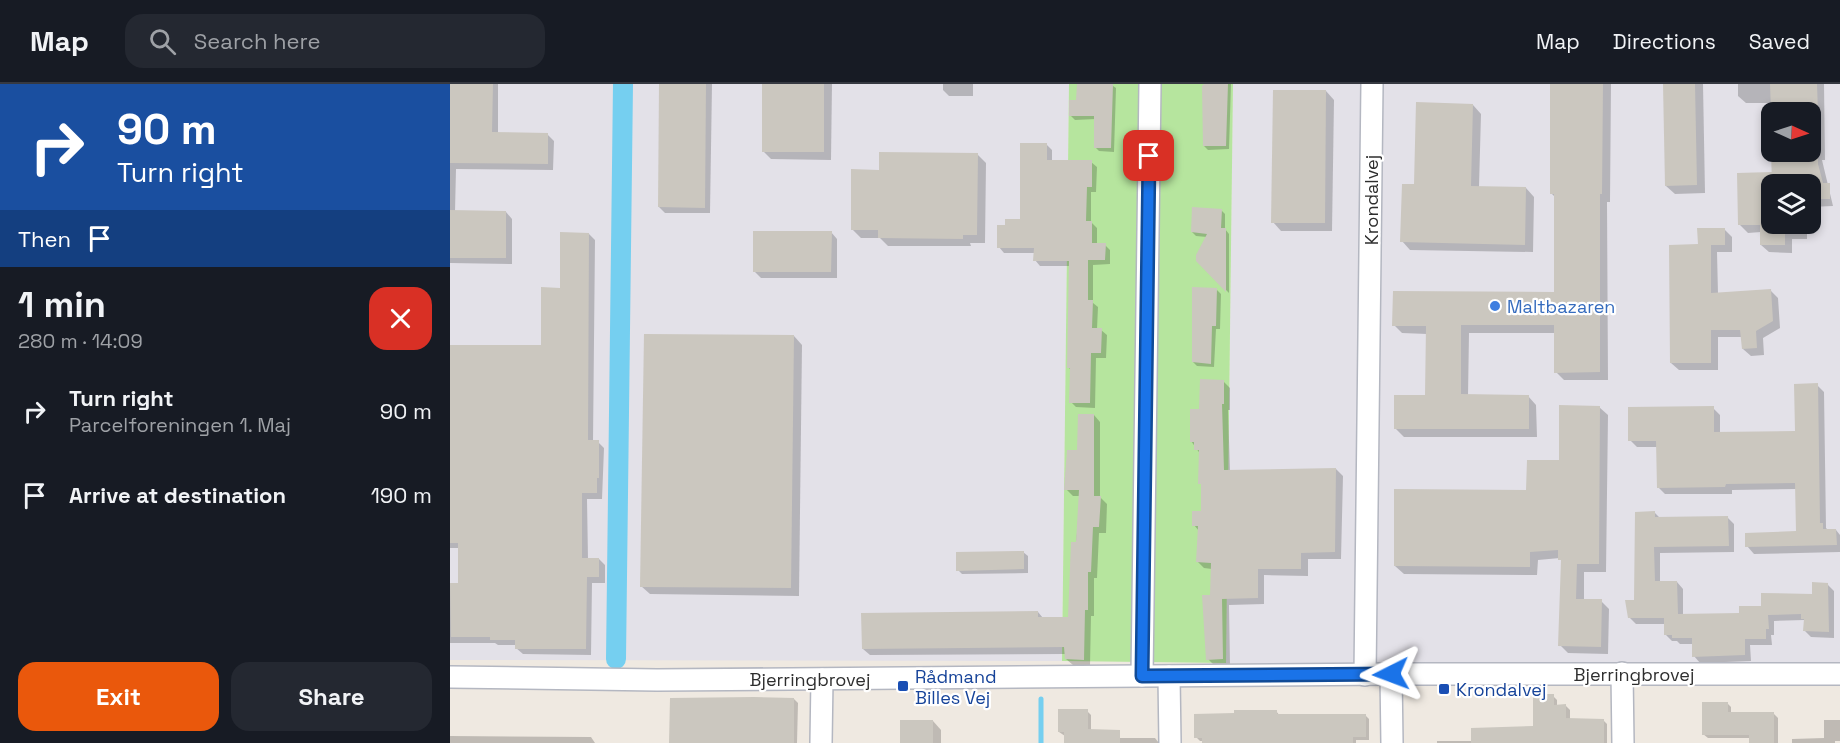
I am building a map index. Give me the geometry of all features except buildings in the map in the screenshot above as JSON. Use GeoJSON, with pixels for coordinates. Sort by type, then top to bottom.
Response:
{"type":"FeatureCollection","features":[{"type":"Feature","properties":{"kind":"street"},"geometry":{"type":"LineString","coordinates":[[1142,676],[1150,84]]}},
{"type":"Feature","properties":{"kind":"street","name":"Krondalvej"},"geometry":{"type":"LineString","coordinates":[[1365,675],[1372,84]]}},
{"type":"Feature","properties":{"kind":"street"},"geometry":{"type":"LineString","coordinates":[[1391,674],[1392,743]]}},
{"type":"Feature","properties":{"kind":"street","name":"Bjerringbrovej"},"geometry":{"type":"LineString","coordinates":[[450,677],[657,680],[1391,674],[1840,674]]}},
{"type":"Feature","properties":{"kind":"street"},"geometry":{"type":"LineString","coordinates":[[1622,674],[1623,743]]}},
{"type":"Feature","properties":{"kind":"street"},"geometry":{"type":"LineString","coordinates":[[1169,676],[1170,743]]}},
{"type":"Feature","properties":{"kind":"street"},"geometry":{"type":"LineString","coordinates":[[821,743],[822,679]]}},
{"type":"Feature","properties":{"kind":"shaded area"},"geometry":{"type":"Polygon","coordinates":[[[450,84],[1069,84],[1062,661],[450,660],[450,84]]]}},
{"type":"Feature","properties":{"kind":"shaded area"},"geometry":{"type":"Polygon","coordinates":[[[1233,84],[1840,84],[1840,664],[1226,663],[1233,84]]]}},
{"type":"Feature","properties":{"kind":"green space"},"geometry":{"type":"Polygon","coordinates":[[[1069,84],[1233,84],[1226,663],[1062,661],[1069,84]]]}},
{"type":"Feature","properties":{"kind":"waterway"},"geometry":{"type":"LineString","coordinates":[[616,659],[623,84]]}},
{"type":"Feature","properties":{"kind":"waterway"},"geometry":{"type":"LineString","coordinates":[[1041,699],[1041,743]]}},
{"type":"Feature","properties":{"kind":"place","name":"Maltbazaren"},"geometry":{"type":"Point","coordinates":[1495,306]}},
{"type":"Feature","properties":{"kind":"place","name":"Rådmand Billes Vej"},"geometry":{"type":"Point","coordinates":[903,686]}},
{"type":"Feature","properties":{"kind":"place","name":"Krondalvej"},"geometry":{"type":"Point","coordinates":[1444,689]}},
{"type":"Feature","properties":{"kind":"route"},"geometry":{"type":"LineString","coordinates":[[1149,156],[1142,676],[1391,674]]}}]}
